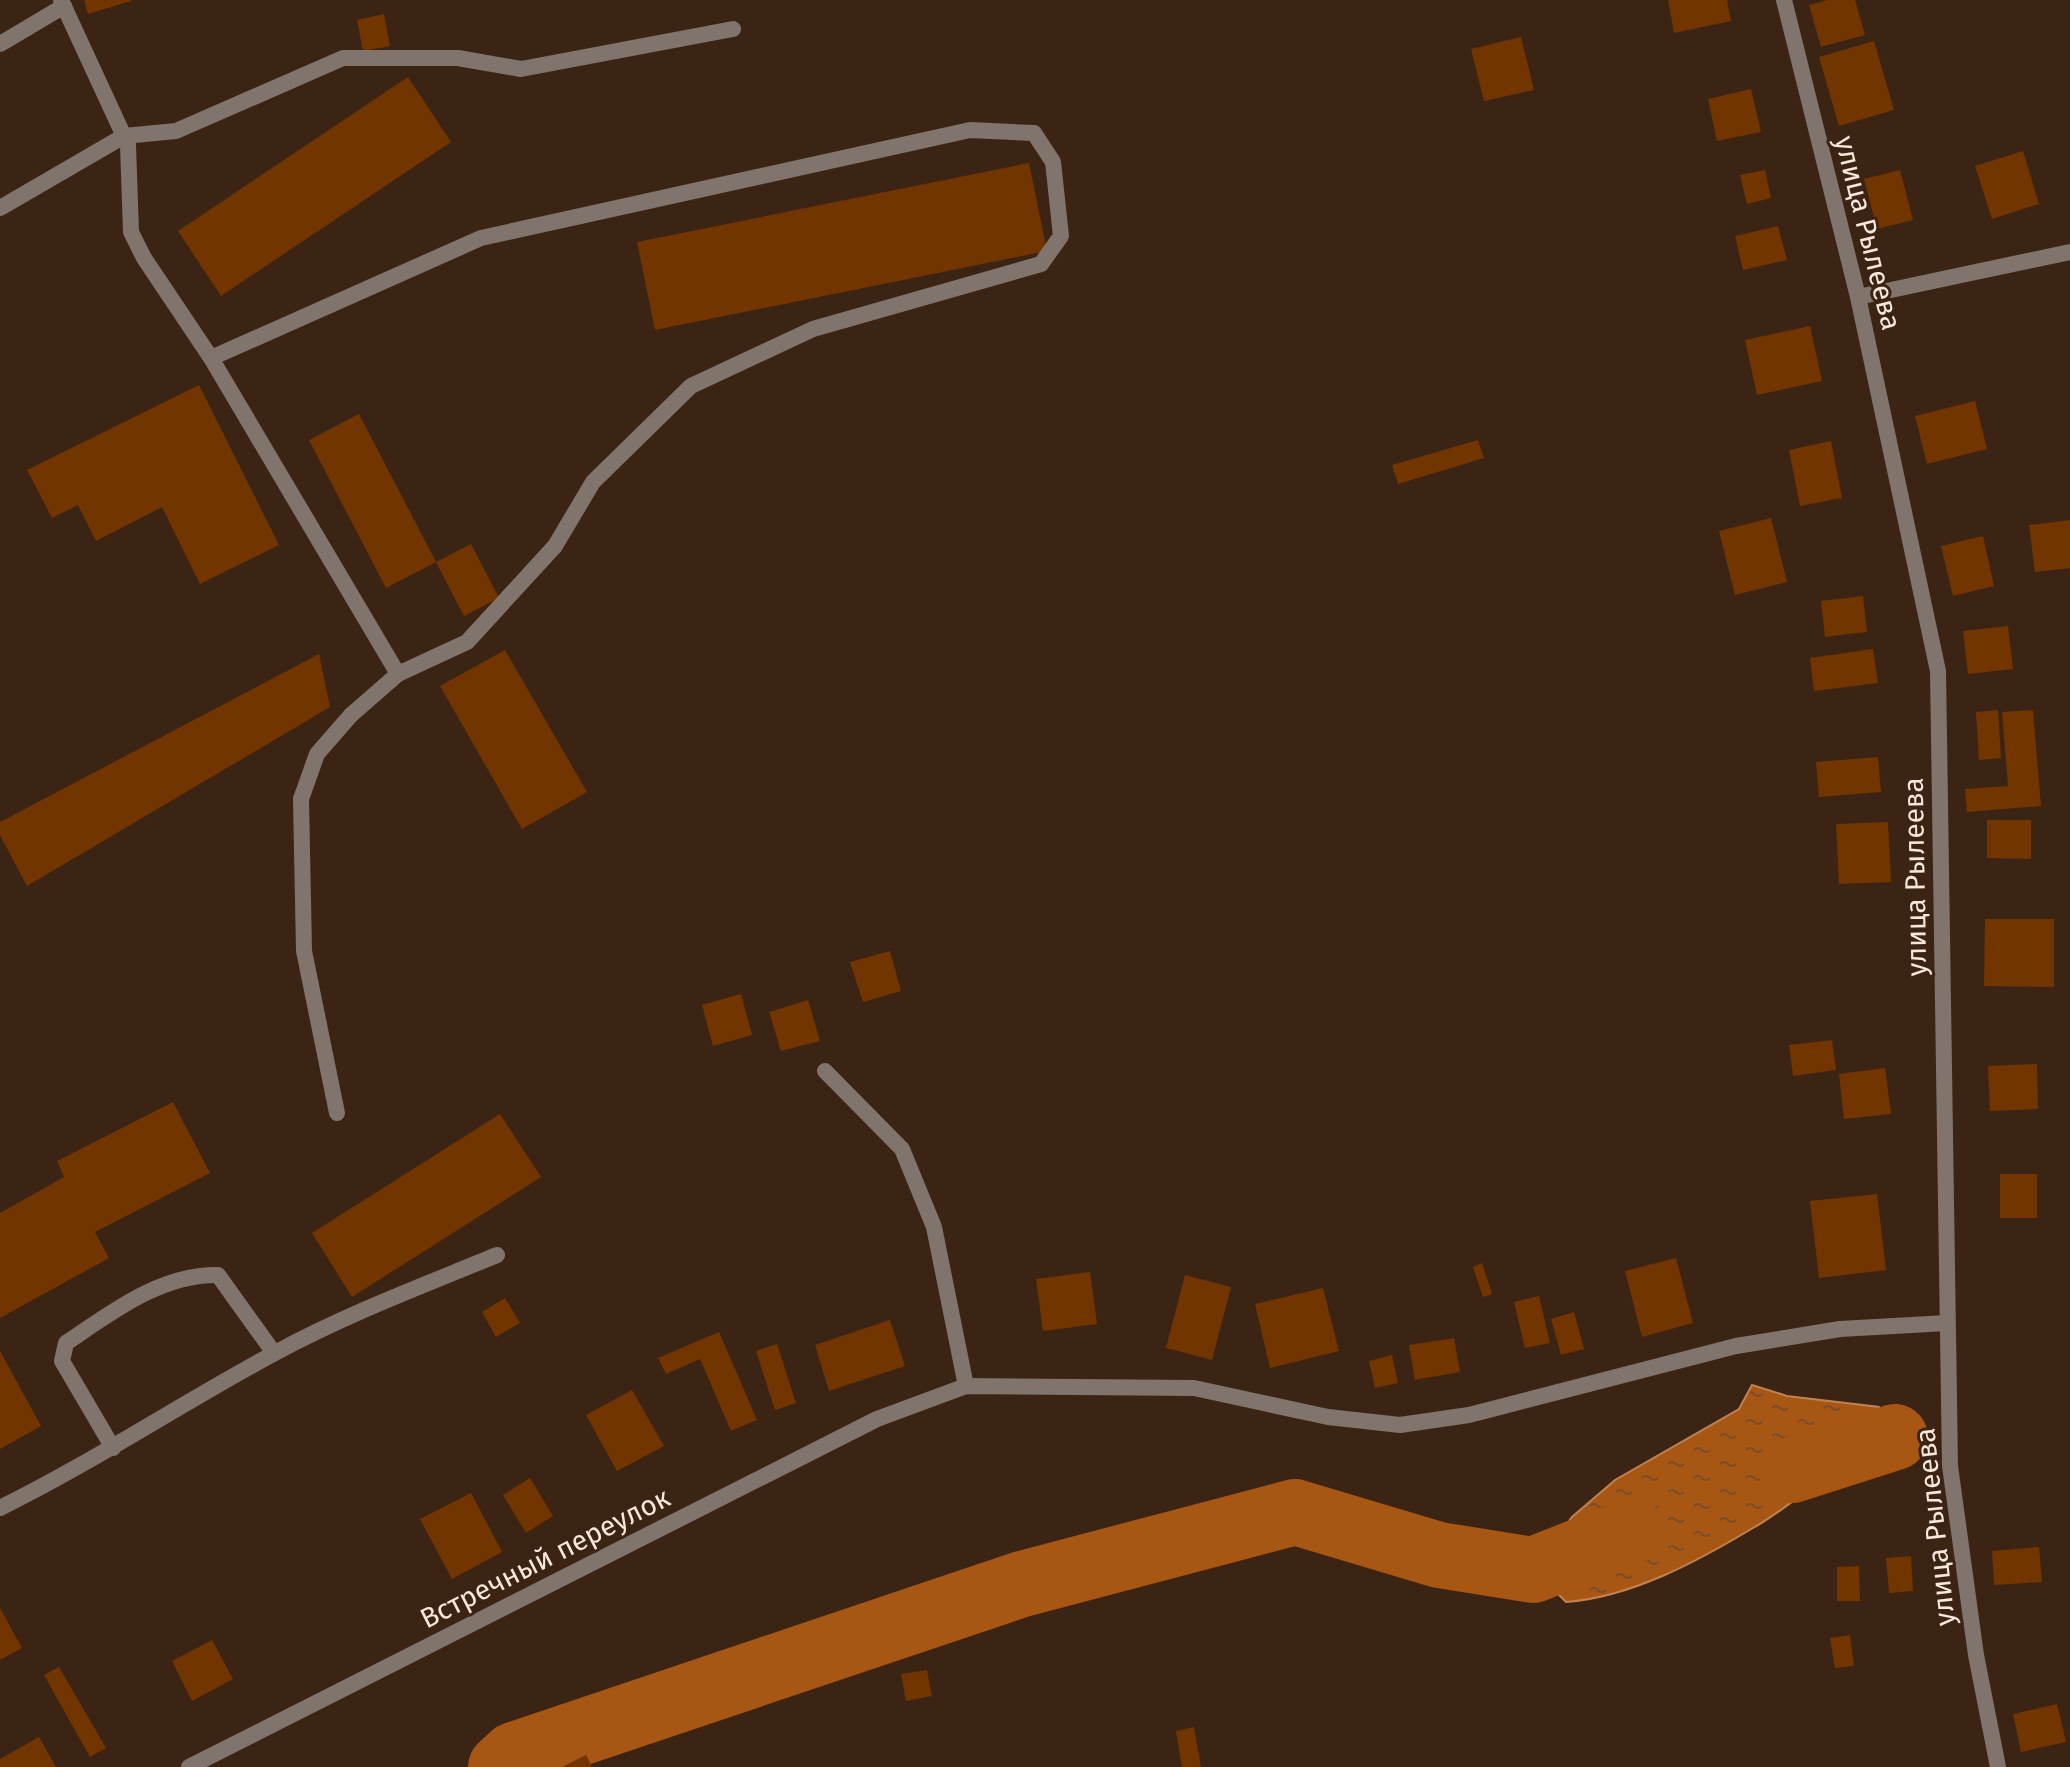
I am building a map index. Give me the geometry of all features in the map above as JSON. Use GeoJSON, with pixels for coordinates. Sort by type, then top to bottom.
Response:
{"type":"FeatureCollection","features":[{"type":"Feature","properties":{"kind":"street","name":"улица Рылеева"},"geometry":{"type":"LineString","coordinates":[[1784,0],[1858,297],[1938,671],[1950,1466],[1976,1655],[1998,1767]]}},
{"type":"Feature","properties":{"kind":"street"},"geometry":{"type":"LineString","coordinates":[[0,44],[63,3],[124,136],[129,159],[131,232],[211,358],[398,674]]}},
{"type":"Feature","properties":{"kind":"street"},"geometry":{"type":"LineString","coordinates":[[0,208],[124,136],[176,131],[343,58],[458,58],[521,69],[733,29]]}},
{"type":"Feature","properties":{"kind":"street"},"geometry":{"type":"LineString","coordinates":[[211,358],[481,238],[970,130],[1034,133],[1053,162],[1061,236],[1041,264],[813,329],[691,386],[593,482],[555,546],[467,642],[398,674],[351,715],[317,754],[301,799],[304,951],[337,1113]]}},
{"type":"Feature","properties":{"kind":"street"},"geometry":{"type":"LineString","coordinates":[[1858,297],[2070,252]]}},
{"type":"Feature","properties":{"kind":"street"},"geometry":{"type":"LineString","coordinates":[[825,1071],[902,1149],[934,1227],[966,1386]]}},
{"type":"Feature","properties":{"kind":"street"},"geometry":{"type":"LineString","coordinates":[[0,1508],[113,1448],[274,1353],[359,1311],[497,1255]]}},
{"type":"Feature","properties":{"kind":"street"},"geometry":{"type":"LineString","coordinates":[[113,1448],[62,1361],[66,1343],[127,1302],[190,1274],[218,1275],[274,1353]]}},
{"type":"Feature","properties":{"kind":"street","name":"Встречный переулок"},"geometry":{"type":"LineString","coordinates":[[189,1767],[877,1419],[966,1386],[1194,1388],[1328,1417],[1400,1425],[1469,1415],[1736,1346],[1840,1329],[1947,1323]]}},
{"type":"Feature","properties":{"kind":"water"},"geometry":{"type":"Polygon","coordinates":[[[1752,1385],[1787,1396],[1879,1407],[1886,1433],[1866,1457],[1829,1476],[1763,1522],[1710,1553],[1640,1585],[1591,1599],[1566,1602],[1554,1590],[1546,1552],[1572,1517],[1615,1480],[1739,1409],[1752,1385]]]}},
{"type":"Feature","properties":{"kind":"building"},"geometry":{"type":"Polygon","coordinates":[[[84,0],[131,0],[131,1],[88,14],[84,0]]]}},
{"type":"Feature","properties":{"kind":"building"},"geometry":{"type":"Polygon","coordinates":[[[1668,0],[1727,0],[1731,21],[1674,33],[1668,0]]]}},
{"type":"Feature","properties":{"kind":"building"},"geometry":{"type":"Polygon","coordinates":[[[1828,0],[1855,0],[1865,35],[1821,47],[1809,5],[1828,0]]]}},
{"type":"Feature","properties":{"kind":"building"},"geometry":{"type":"Polygon","coordinates":[[[384,14],[390,46],[363,51],[357,20],[384,14]]]}},
{"type":"Feature","properties":{"kind":"building"},"geometry":{"type":"Polygon","coordinates":[[[1521,37],[1534,90],[1484,101],[1471,49],[1521,37]]]}},
{"type":"Feature","properties":{"kind":"building"},"geometry":{"type":"Polygon","coordinates":[[[1874,41],[1894,110],[1839,126],[1819,57],[1874,41]]]}},
{"type":"Feature","properties":{"kind":"building"},"geometry":{"type":"Polygon","coordinates":[[[408,77],[451,142],[221,296],[178,231],[408,77]]]}},
{"type":"Feature","properties":{"kind":"building"},"geometry":{"type":"Polygon","coordinates":[[[1751,89],[1761,132],[1717,141],[1708,99],[1751,89]]]}},
{"type":"Feature","properties":{"kind":"building"},"geometry":{"type":"Polygon","coordinates":[[[2023,151],[2039,204],[1992,219],[1975,166],[2023,151]]]}},
{"type":"Feature","properties":{"kind":"building"},"geometry":{"type":"Polygon","coordinates":[[[1029,163],[1047,251],[655,330],[637,242],[1029,163]]]}},
{"type":"Feature","properties":{"kind":"building"},"geometry":{"type":"Polygon","coordinates":[[[1765,170],[1771,198],[1747,204],[1740,175],[1765,170]]]}},
{"type":"Feature","properties":{"kind":"building"},"geometry":{"type":"Polygon","coordinates":[[[1900,170],[1913,220],[1877,229],[1864,179],[1900,170]]]}},
{"type":"Feature","properties":{"kind":"building"},"geometry":{"type":"Polygon","coordinates":[[[1778,226],[1787,260],[1743,270],[1735,236],[1778,226]]]}},
{"type":"Feature","properties":{"kind":"building"},"geometry":{"type":"Polygon","coordinates":[[[1810,326],[1822,381],[1757,395],[1745,340],[1810,326]]]}},
{"type":"Feature","properties":{"kind":"building"},"geometry":{"type":"Polygon","coordinates":[[[199,385],[279,545],[200,584],[162,507],[96,541],[78,505],[52,518],[27,470],[199,385]]]}},
{"type":"Feature","properties":{"kind":"building"},"geometry":{"type":"Polygon","coordinates":[[[1975,401],[1987,449],[1927,464],[1915,416],[1975,401]]]}},
{"type":"Feature","properties":{"kind":"building"},"geometry":{"type":"Polygon","coordinates":[[[359,414],[436,562],[386,588],[309,440],[359,414]]]}},
{"type":"Feature","properties":{"kind":"building"},"geometry":{"type":"Polygon","coordinates":[[[1478,440],[1484,458],[1398,484],[1392,465],[1478,440]]]}},
{"type":"Feature","properties":{"kind":"building"},"geometry":{"type":"Polygon","coordinates":[[[1831,441],[1842,498],[1800,506],[1789,450],[1831,441]]]}},
{"type":"Feature","properties":{"kind":"building"},"geometry":{"type":"Polygon","coordinates":[[[1771,518],[1787,582],[1735,595],[1719,531],[1771,518]]]}},
{"type":"Feature","properties":{"kind":"building"},"geometry":{"type":"Polygon","coordinates":[[[2070,520],[2070,568],[2035,572],[2029,525],[2070,520]]]}},
{"type":"Feature","properties":{"kind":"building"},"geometry":{"type":"Polygon","coordinates":[[[1983,536],[1994,586],[1953,596],[1941,546],[1983,536]]]}},
{"type":"Feature","properties":{"kind":"building"},"geometry":{"type":"Polygon","coordinates":[[[471,544],[499,598],[464,616],[436,562],[471,544]]]}},
{"type":"Feature","properties":{"kind":"building"},"geometry":{"type":"Polygon","coordinates":[[[1863,596],[1867,632],[1825,637],[1821,601],[1863,596]]]}},
{"type":"Feature","properties":{"kind":"building"},"geometry":{"type":"Polygon","coordinates":[[[2008,626],[2013,669],[1968,674],[1963,631],[2008,626]]]}},
{"type":"Feature","properties":{"kind":"building"},"geometry":{"type":"Polygon","coordinates":[[[1873,649],[1878,683],[1814,691],[1810,658],[1873,649]]]}},
{"type":"Feature","properties":{"kind":"building"},"geometry":{"type":"Polygon","coordinates":[[[505,650],[587,792],[522,829],[440,686],[505,650]]]}},
{"type":"Feature","properties":{"kind":"building"},"geometry":{"type":"Polygon","coordinates":[[[319,654],[330,707],[27,886],[0,835],[0,822],[319,654]]]}},
{"type":"Feature","properties":{"kind":"building"},"geometry":{"type":"Polygon","coordinates":[[[1998,710],[2001,758],[1979,760],[1976,712],[1998,710]]]}},
{"type":"Feature","properties":{"kind":"building"},"geometry":{"type":"Polygon","coordinates":[[[2033,710],[2041,806],[1967,812],[1965,789],[2008,786],[2002,712],[2033,710]]]}},
{"type":"Feature","properties":{"kind":"building"},"geometry":{"type":"Polygon","coordinates":[[[1878,757],[1881,792],[1819,797],[1816,762],[1878,757]]]}},
{"type":"Feature","properties":{"kind":"building"},"geometry":{"type":"Polygon","coordinates":[[[1987,820],[2031,820],[2031,859],[1987,858],[1987,820]]]}},
{"type":"Feature","properties":{"kind":"building"},"geometry":{"type":"Polygon","coordinates":[[[1888,822],[1891,882],[1839,884],[1836,824],[1888,822]]]}},
{"type":"Feature","properties":{"kind":"building"},"geometry":{"type":"Polygon","coordinates":[[[1985,919],[2054,919],[2054,987],[1984,986],[1985,919]]]}},
{"type":"Feature","properties":{"kind":"building"},"geometry":{"type":"Polygon","coordinates":[[[890,951],[901,991],[863,1002],[850,962],[890,951]]]}},
{"type":"Feature","properties":{"kind":"building"},"geometry":{"type":"Polygon","coordinates":[[[741,994],[752,1035],[713,1046],[702,1005],[741,994]]]}},
{"type":"Feature","properties":{"kind":"building"},"geometry":{"type":"Polygon","coordinates":[[[808,1000],[820,1041],[781,1051],[769,1012],[808,1000]]]}},
{"type":"Feature","properties":{"kind":"building"},"geometry":{"type":"Polygon","coordinates":[[[1832,1040],[1836,1070],[1793,1076],[1789,1045],[1832,1040]]]}},
{"type":"Feature","properties":{"kind":"building"},"geometry":{"type":"Polygon","coordinates":[[[2037,1064],[2038,1109],[1990,1111],[1988,1066],[2037,1064]]]}},
{"type":"Feature","properties":{"kind":"building"},"geometry":{"type":"Polygon","coordinates":[[[1885,1068],[1891,1114],[1844,1119],[1839,1074],[1885,1068]]]}},
{"type":"Feature","properties":{"kind":"building"},"geometry":{"type":"Polygon","coordinates":[[[173,1102],[210,1173],[95,1232],[109,1258],[0,1318],[0,1213],[64,1177],[57,1161],[173,1102]]]}},
{"type":"Feature","properties":{"kind":"building"},"geometry":{"type":"Polygon","coordinates":[[[500,1114],[541,1177],[352,1297],[312,1233],[500,1114]]]}},
{"type":"Feature","properties":{"kind":"building"},"geometry":{"type":"Polygon","coordinates":[[[2000,1174],[2037,1174],[2037,1218],[2000,1218],[2000,1174]]]}},
{"type":"Feature","properties":{"kind":"building"},"geometry":{"type":"Polygon","coordinates":[[[1877,1194],[1886,1270],[1819,1278],[1810,1201],[1877,1194]]]}},
{"type":"Feature","properties":{"kind":"building"},"geometry":{"type":"Polygon","coordinates":[[[1676,1258],[1693,1323],[1642,1337],[1625,1271],[1676,1258]]]}},
{"type":"Feature","properties":{"kind":"building"},"geometry":{"type":"Polygon","coordinates":[[[1482,1263],[1492,1294],[1483,1297],[1473,1267],[1482,1263]]]}},
{"type":"Feature","properties":{"kind":"building"},"geometry":{"type":"Polygon","coordinates":[[[1090,1272],[1097,1324],[1043,1331],[1036,1279],[1090,1272]]]}},
{"type":"Feature","properties":{"kind":"building"},"geometry":{"type":"Polygon","coordinates":[[[1185,1275],[1231,1287],[1212,1360],[1166,1348],[1185,1275]]]}},
{"type":"Feature","properties":{"kind":"building"},"geometry":{"type":"Polygon","coordinates":[[[1323,1288],[1339,1351],[1270,1368],[1255,1304],[1323,1288]]]}},
{"type":"Feature","properties":{"kind":"building"},"geometry":{"type":"Polygon","coordinates":[[[1539,1296],[1550,1343],[1525,1348],[1514,1302],[1539,1296]]]}},
{"type":"Feature","properties":{"kind":"building"},"geometry":{"type":"Polygon","coordinates":[[[505,1298],[520,1323],[496,1337],[482,1312],[505,1298]]]}},
{"type":"Feature","properties":{"kind":"building"},"geometry":{"type":"Polygon","coordinates":[[[1574,1312],[1584,1349],[1561,1355],[1551,1319],[1574,1312]]]}},
{"type":"Feature","properties":{"kind":"building"},"geometry":{"type":"Polygon","coordinates":[[[890,1320],[905,1366],[829,1391],[815,1345],[890,1320]]]}},
{"type":"Feature","properties":{"kind":"building"},"geometry":{"type":"Polygon","coordinates":[[[719,1332],[757,1420],[731,1431],[700,1359],[666,1374],[658,1358],[719,1332]]]}},
{"type":"Feature","properties":{"kind":"building"},"geometry":{"type":"Polygon","coordinates":[[[1454,1338],[1460,1372],[1415,1380],[1409,1345],[1454,1338]]]}},
{"type":"Feature","properties":{"kind":"building"},"geometry":{"type":"Polygon","coordinates":[[[777,1344],[796,1403],[775,1410],[756,1351],[777,1344]]]}},
{"type":"Feature","properties":{"kind":"building"},"geometry":{"type":"Polygon","coordinates":[[[0,1351],[41,1426],[0,1449],[0,1351]]]}},
{"type":"Feature","properties":{"kind":"building"},"geometry":{"type":"Polygon","coordinates":[[[1392,1355],[1398,1383],[1375,1388],[1369,1361],[1392,1355]]]}},
{"type":"Feature","properties":{"kind":"building"},"geometry":{"type":"Polygon","coordinates":[[[632,1390],[664,1446],[617,1471],[586,1415],[632,1390]]]}},
{"type":"Feature","properties":{"kind":"building"},"geometry":{"type":"Polygon","coordinates":[[[530,1478],[553,1516],[526,1533],[503,1495],[530,1478]]]}},
{"type":"Feature","properties":{"kind":"building"},"geometry":{"type":"Polygon","coordinates":[[[471,1493],[502,1552],[452,1579],[420,1519],[471,1493]]]}},
{"type":"Feature","properties":{"kind":"building"},"geometry":{"type":"Polygon","coordinates":[[[2039,1547],[2042,1582],[1994,1585],[1992,1551],[2039,1547]]]}},
{"type":"Feature","properties":{"kind":"building"},"geometry":{"type":"Polygon","coordinates":[[[1911,1556],[1913,1591],[1889,1593],[1886,1558],[1911,1556]]]}},
{"type":"Feature","properties":{"kind":"building"},"geometry":{"type":"Polygon","coordinates":[[[1859,1566],[1860,1601],[1837,1601],[1837,1567],[1859,1566]]]}},
{"type":"Feature","properties":{"kind":"building"},"geometry":{"type":"Polygon","coordinates":[[[0,1608],[22,1648],[0,1660],[0,1608]]]}},
{"type":"Feature","properties":{"kind":"building"},"geometry":{"type":"Polygon","coordinates":[[[1850,1635],[1854,1666],[1835,1668],[1830,1638],[1850,1635]]]}},
{"type":"Feature","properties":{"kind":"building"},"geometry":{"type":"Polygon","coordinates":[[[212,1640],[233,1679],[192,1701],[172,1661],[212,1640]]]}},
{"type":"Feature","properties":{"kind":"building"},"geometry":{"type":"Polygon","coordinates":[[[59,1667],[106,1748],[90,1757],[44,1675],[59,1667]]]}},
{"type":"Feature","properties":{"kind":"building"},"geometry":{"type":"Polygon","coordinates":[[[927,1670],[932,1696],[906,1701],[901,1674],[927,1670]]]}},
{"type":"Feature","properties":{"kind":"building"},"geometry":{"type":"Polygon","coordinates":[[[2057,1704],[2066,1742],[2021,1752],[2013,1714],[2057,1704]]]}},
{"type":"Feature","properties":{"kind":"building"},"geometry":{"type":"Polygon","coordinates":[[[1194,1727],[1201,1767],[1182,1767],[1176,1731],[1194,1727]]]}},
{"type":"Feature","properties":{"kind":"building"},"geometry":{"type":"Polygon","coordinates":[[[39,1737],[56,1767],[0,1767],[0,1759],[39,1737]]]}},
{"type":"Feature","properties":{"kind":"building"},"geometry":{"type":"Polygon","coordinates":[[[586,1755],[592,1767],[562,1767],[586,1755]]]}},
{"type":"Feature","properties":{"kind":"waterway"},"geometry":{"type":"LineString","coordinates":[[1792,1470],[1895,1437]]}},
{"type":"Feature","properties":{"kind":"waterway"},"geometry":{"type":"LineString","coordinates":[[501,1767],[514,1755],[1022,1584],[1295,1512],[1439,1555],[1533,1570],[1632,1531]]}}]}
